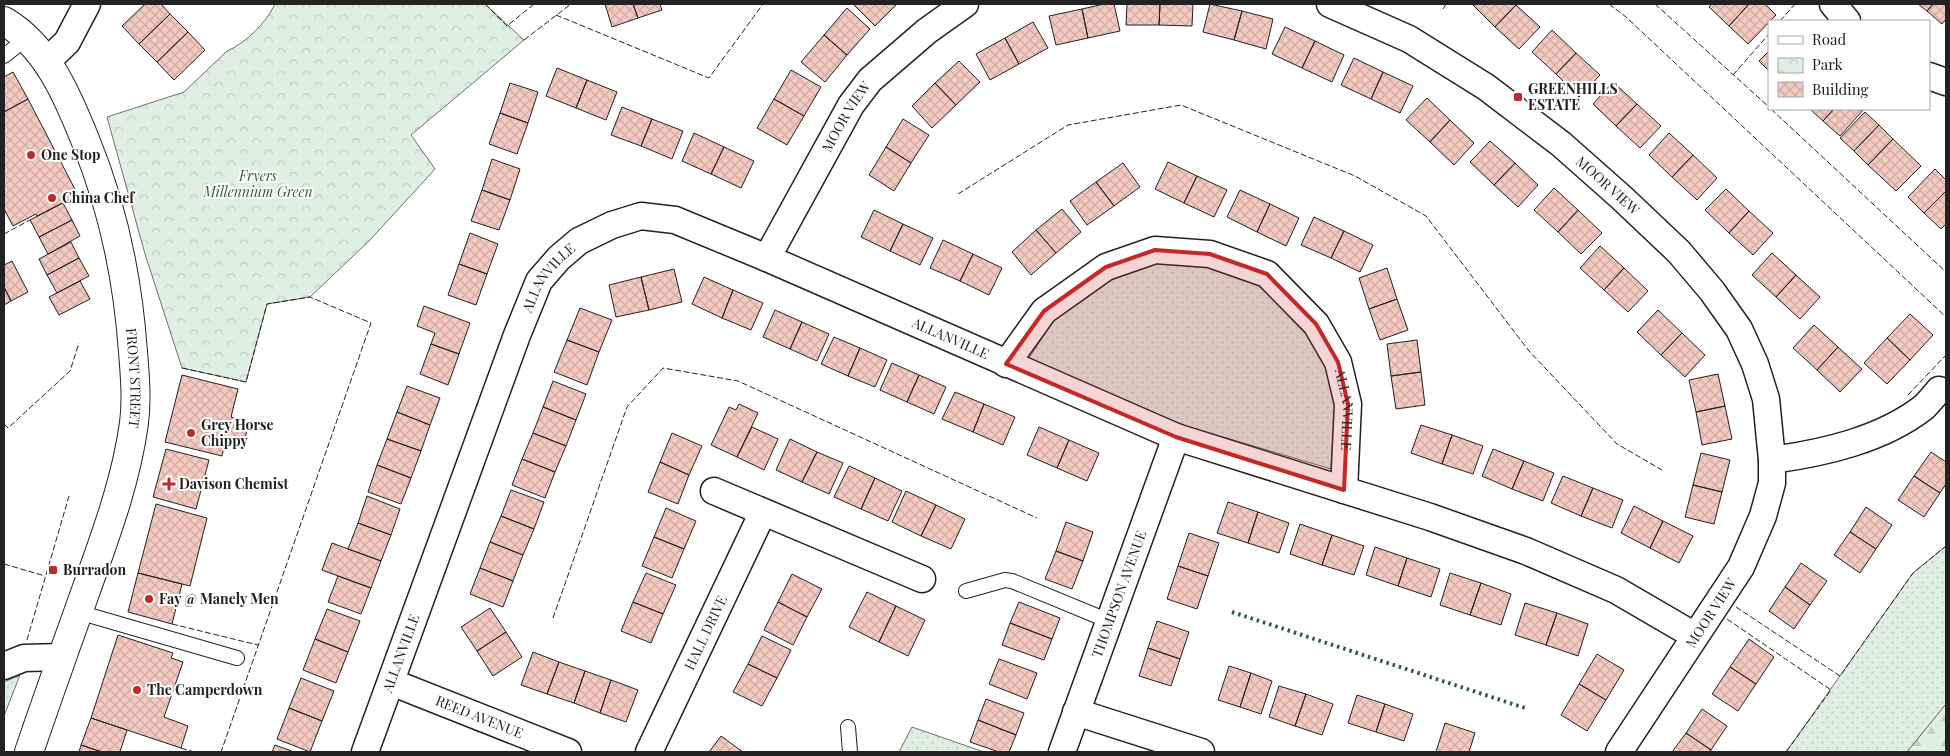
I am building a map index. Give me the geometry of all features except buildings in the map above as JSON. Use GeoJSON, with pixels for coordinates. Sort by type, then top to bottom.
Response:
{"type":"FeatureCollection","features":[{"type":"Feature","properties":{"kind":"main road","name":"FRONT STREET"},"geometry":{"type":"LineString","coordinates":[[4,21],[27,38],[60,82],[92,154],[113,221],[127,299],[134,365],[134,420],[130,448],[114,511],[29,752]]}},
{"type":"Feature","properties":{"kind":"street"},"geometry":{"type":"LineString","coordinates":[[46,62],[67,42],[87,4]]}},
{"type":"Feature","properties":{"kind":"street","name":"MOOR VIEW"},"geometry":{"type":"LineString","coordinates":[[767,258],[851,105],[870,80],[927,31],[963,4]]}},
{"type":"Feature","properties":{"kind":"street","name":"MOOR VIEW"},"geometry":{"type":"LineString","coordinates":[[1330,4],[1409,39],[1486,87],[1561,144],[1679,252],[1712,291],[1739,329],[1755,364],[1766,400],[1772,460],[1772,483],[1763,516],[1741,567],[1619,752]]}},
{"type":"Feature","properties":{"kind":"street"},"geometry":{"type":"LineString","coordinates":[[1833,4],[1846,20]]}},
{"type":"Feature","properties":{"kind":"street"},"geometry":{"type":"LineString","coordinates":[[1930,76],[1946,82]]}},
{"type":"Feature","properties":{"kind":"street","name":"ALLANVILLE"},"geometry":{"type":"LineString","coordinates":[[365,752],[517,335],[540,281],[559,258],[579,241],[612,225],[641,216],[675,220],[767,258],[1176,437],[1430,517],[1526,551],[1616,590],[1695,636]]}},
{"type":"Feature","properties":{"kind":"street","name":"ALLANVILLE"},"geometry":{"type":"LineString","coordinates":[[1006,364],[1044,311],[1106,266],[1155,250],[1210,254],[1267,274],[1316,324],[1338,362],[1348,404],[1344,490]]}},
{"type":"Feature","properties":{"kind":"street"},"geometry":{"type":"LineString","coordinates":[[1772,460],[1834,449],[1866,438],[1901,422],[1924,407],[1944,389]]}},
{"type":"Feature","properties":{"kind":"street","name":"THOMPSON AVENUE"},"geometry":{"type":"LineString","coordinates":[[1062,752],[1176,437]]}},
{"type":"Feature","properties":{"kind":"street"},"geometry":{"type":"LineString","coordinates":[[714,490],[922,580]]}},
{"type":"Feature","properties":{"kind":"street","name":"HALL DRIVE"},"geometry":{"type":"LineString","coordinates":[[649,752],[763,512]]}},
{"type":"Feature","properties":{"kind":"street"},"geometry":{"type":"LineString","coordinates":[[4,666],[24,658],[62,657]]}},
{"type":"Feature","properties":{"kind":"street","name":"REED AVENUE"},"geometry":{"type":"LineString","coordinates":[[391,682],[568,752]]}},
{"type":"Feature","properties":{"kind":"street"},"geometry":{"type":"LineString","coordinates":[[1076,712],[1201,752]]}},
{"type":"Feature","properties":{"kind":"lane"},"geometry":{"type":"LineString","coordinates":[[4,56],[27,38]]}},
{"type":"Feature","properties":{"kind":"lane"},"geometry":{"type":"LineString","coordinates":[[966,591],[1005,580],[1012,581],[1109,621]]}},
{"type":"Feature","properties":{"kind":"lane"},"geometry":{"type":"LineString","coordinates":[[78,612],[237,658]]}},
{"type":"Feature","properties":{"kind":"lane"},"geometry":{"type":"LineString","coordinates":[[848,727],[850,752]]}},
{"type":"Feature","properties":{"kind":"highlighted area"},"geometry":{"type":"Polygon","coordinates":[[[1155,250],[1210,254],[1267,274],[1316,324],[1338,362],[1348,404],[1344,490],[1176,437],[1006,364],[1044,311],[1106,267],[1155,250]]]}},
{"type":"Feature","properties":{"kind":"green space","name":"Fryers Millennium Green"},"geometry":{"type":"Polygon","coordinates":[[[275,4],[485,4],[524,40],[411,135],[435,169],[370,240],[310,297],[267,304],[246,382],[182,368],[145,254],[107,117],[184,92],[227,51],[255,32],[275,4]]]}},
{"type":"Feature","properties":{"kind":"green space"},"geometry":{"type":"Polygon","coordinates":[[[1156,261],[1206,264],[1260,284],[1307,328],[1330,367],[1335,401],[1331,469],[1176,423],[1029,358],[1055,318],[1114,277],[1156,261]]]}},
{"type":"Feature","properties":{"kind":"green space"},"geometry":{"type":"Polygon","coordinates":[[[1946,546],[1946,704],[1907,752],[1786,752],[1913,573],[1946,546]]]}},
{"type":"Feature","properties":{"kind":"green space"},"geometry":{"type":"Polygon","coordinates":[[[20,675],[4,716],[4,682],[20,675]]]}},
{"type":"Feature","properties":{"kind":"green space"},"geometry":{"type":"Polygon","coordinates":[[[1946,704],[1946,752],[1907,752],[1946,704]]]}},
{"type":"Feature","properties":{"kind":"green space"},"geometry":{"type":"Polygon","coordinates":[[[912,727],[984,752],[899,752],[912,727]]]}},
{"type":"Feature","properties":{"kind":"hedge"},"geometry":{"type":"LineString","coordinates":[[1232,612],[1525,708]]}},
{"type":"Feature","properties":{"kind":"fence"},"geometry":{"type":"LineString","coordinates":[[485,4],[507,26],[534,4]]}},
{"type":"Feature","properties":{"kind":"fence"},"geometry":{"type":"LineString","coordinates":[[524,40],[571,4]]}},
{"type":"Feature","properties":{"kind":"fence"},"geometry":{"type":"LineString","coordinates":[[556,15],[709,78],[763,4]]}},
{"type":"Feature","properties":{"kind":"fence"},"geometry":{"type":"LineString","coordinates":[[1443,9],[1446,4]]}},
{"type":"Feature","properties":{"kind":"fence"},"geometry":{"type":"LineString","coordinates":[[1609,4],[1626,17],[1946,317]]}},
{"type":"Feature","properties":{"kind":"fence"},"geometry":{"type":"LineString","coordinates":[[1655,4],[1768,106]]}},
{"type":"Feature","properties":{"kind":"fence"},"geometry":{"type":"LineString","coordinates":[[1781,20],[1795,4]]}},
{"type":"Feature","properties":{"kind":"fence"},"geometry":{"type":"LineString","coordinates":[[1733,75],[1768,35]]}},
{"type":"Feature","properties":{"kind":"fence"},"geometry":{"type":"LineString","coordinates":[[958,194],[1068,125],[1181,105],[1355,176],[1426,216],[1529,351],[1617,444],[1662,470]]}},
{"type":"Feature","properties":{"kind":"fence"},"geometry":{"type":"LineString","coordinates":[[1772,110],[1946,272]]}},
{"type":"Feature","properties":{"kind":"fence"},"geometry":{"type":"LineString","coordinates":[[4,234],[30,220]]}},
{"type":"Feature","properties":{"kind":"fence"},"geometry":{"type":"LineString","coordinates":[[182,368],[246,382],[267,304],[310,297],[371,323],[221,752]]}},
{"type":"Feature","properties":{"kind":"fence"},"geometry":{"type":"LineString","coordinates":[[4,424],[8,428],[70,371],[79,343]]}},
{"type":"Feature","properties":{"kind":"fence"},"geometry":{"type":"LineString","coordinates":[[1908,395],[1946,355]]}},
{"type":"Feature","properties":{"kind":"fence"},"geometry":{"type":"LineString","coordinates":[[553,618],[627,407],[663,368],[738,381],[1037,518]]}},
{"type":"Feature","properties":{"kind":"fence"},"geometry":{"type":"LineString","coordinates":[[27,640],[69,496]]}},
{"type":"Feature","properties":{"kind":"fence"},"geometry":{"type":"LineString","coordinates":[[1736,607],[1840,676],[1913,573],[1946,546]]}},
{"type":"Feature","properties":{"kind":"fence"},"geometry":{"type":"LineString","coordinates":[[4,564],[45,576]]}},
{"type":"Feature","properties":{"kind":"fence"},"geometry":{"type":"LineString","coordinates":[[1727,619],[1831,690],[1786,752]]}},
{"type":"Feature","properties":{"kind":"fence"},"geometry":{"type":"LineString","coordinates":[[172,624],[258,645]]}},
{"type":"Feature","properties":{"kind":"fence"},"geometry":{"type":"LineString","coordinates":[[181,748],[194,752]]}},
{"type":"Feature","properties":{"kind":"place","name":"GREENHILLS ESTATE"},"geometry":{"type":"Point","coordinates":[1518,97]}},
{"type":"Feature","properties":{"kind":"place","name":"One Stop"},"geometry":{"type":"Point","coordinates":[31,155]}},
{"type":"Feature","properties":{"kind":"place","name":"China Chef"},"geometry":{"type":"Point","coordinates":[52,198]}},
{"type":"Feature","properties":{"kind":"place","name":"Grey Horse Chippy"},"geometry":{"type":"Point","coordinates":[191,433]}},
{"type":"Feature","properties":{"kind":"place","name":"Davison Chemist"},"geometry":{"type":"Point","coordinates":[169,484]}},
{"type":"Feature","properties":{"kind":"place","name":"Burradon"},"geometry":{"type":"Point","coordinates":[53,570]}},
{"type":"Feature","properties":{"kind":"place","name":"Fay @ Manely Men"},"geometry":{"type":"Point","coordinates":[149,599]}},
{"type":"Feature","properties":{"kind":"place","name":"The Camperdown"},"geometry":{"type":"Point","coordinates":[137,690]}}]}
